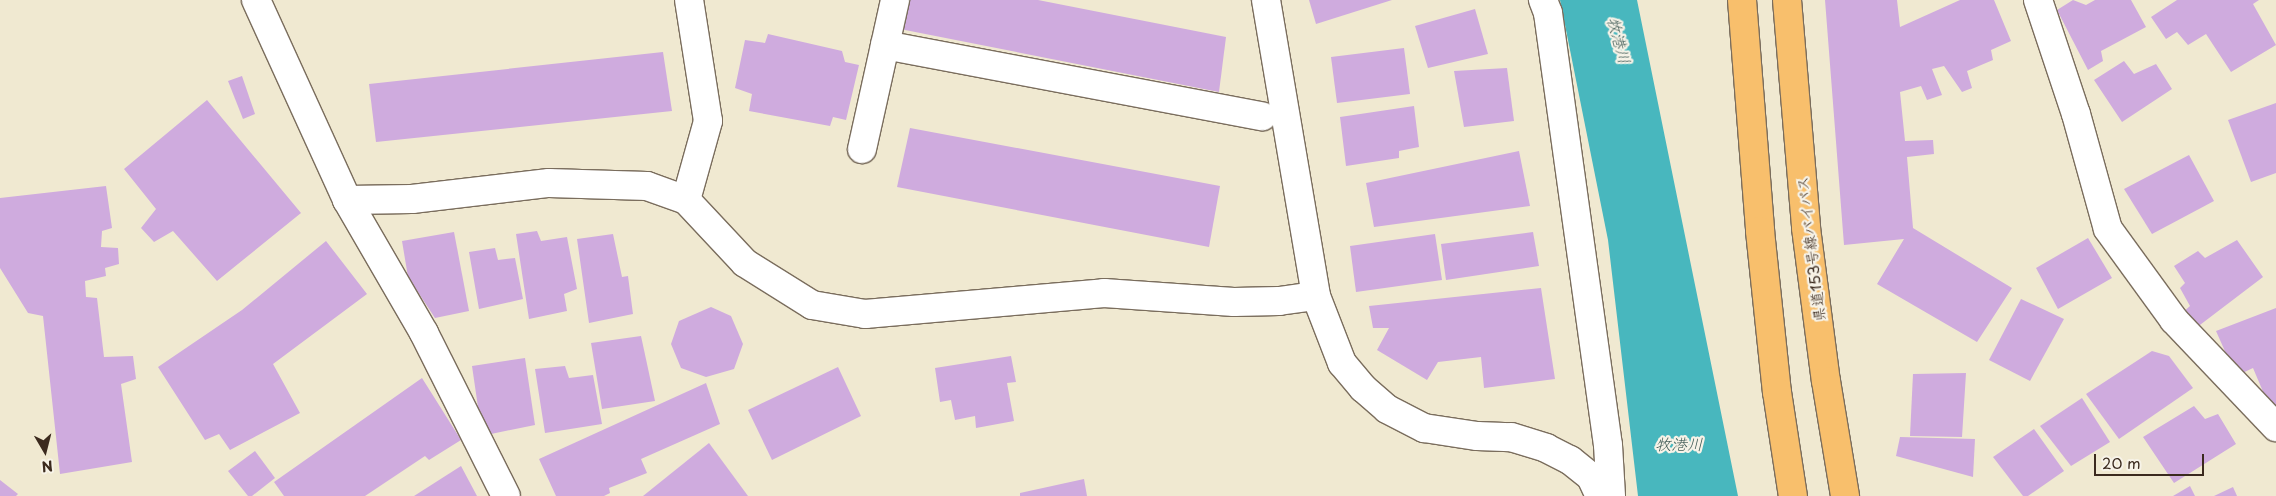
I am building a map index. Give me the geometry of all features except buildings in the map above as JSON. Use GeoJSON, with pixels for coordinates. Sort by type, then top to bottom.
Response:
{"type":"FeatureCollection","features":[{"type":"Feature","properties":{"kind":"main road"},"geometry":{"type":"LineString","coordinates":[[1742,0],[1760,231],[1778,392],[1793,496]]}},
{"type":"Feature","properties":{"kind":"main road","name":"県道153号線バイパス"},"geometry":{"type":"LineString","coordinates":[[1787,0],[1806,228],[1826,381],[1846,496]]}},
{"type":"Feature","properties":{"kind":"street"},"geometry":{"type":"LineString","coordinates":[[256,0],[347,200],[424,333],[506,496]]}},
{"type":"Feature","properties":{"kind":"street"},"geometry":{"type":"LineString","coordinates":[[686,200],[708,121],[689,0]]}},
{"type":"Feature","properties":{"kind":"street"},"geometry":{"type":"LineString","coordinates":[[1266,0],[1316,296],[1342,363],[1363,388],[1387,409],[1424,428],[1477,436],[1511,437],[1546,448],[1570,460],[1591,477],[1600,496]]}},
{"type":"Feature","properties":{"kind":"street"},"geometry":{"type":"LineString","coordinates":[[1543,0],[1548,13],[1608,445],[1611,496]]}},
{"type":"Feature","properties":{"kind":"street"},"geometry":{"type":"LineString","coordinates":[[2038,0],[2076,114],[2108,229],[2174,320],[2276,427]]}},
{"type":"Feature","properties":{"kind":"street"},"geometry":{"type":"LineString","coordinates":[[862,149],[885,45],[887,1]]}},
{"type":"Feature","properties":{"kind":"street"},"geometry":{"type":"LineString","coordinates":[[885,45],[1262,116]]}},
{"type":"Feature","properties":{"kind":"street"},"geometry":{"type":"LineString","coordinates":[[347,200],[412,199],[549,183],[647,186],[686,200],[745,262],[812,305],[865,314],[1104,293],[1234,302],[1279,301],[1316,296]]}},
{"type":"Feature","properties":{"kind":"water","name":"牧港川"},"geometry":{"type":"Polygon","coordinates":[[[1560,0],[1637,0],[1738,496],[1638,496],[1608,240],[1560,0]]]}}]}
